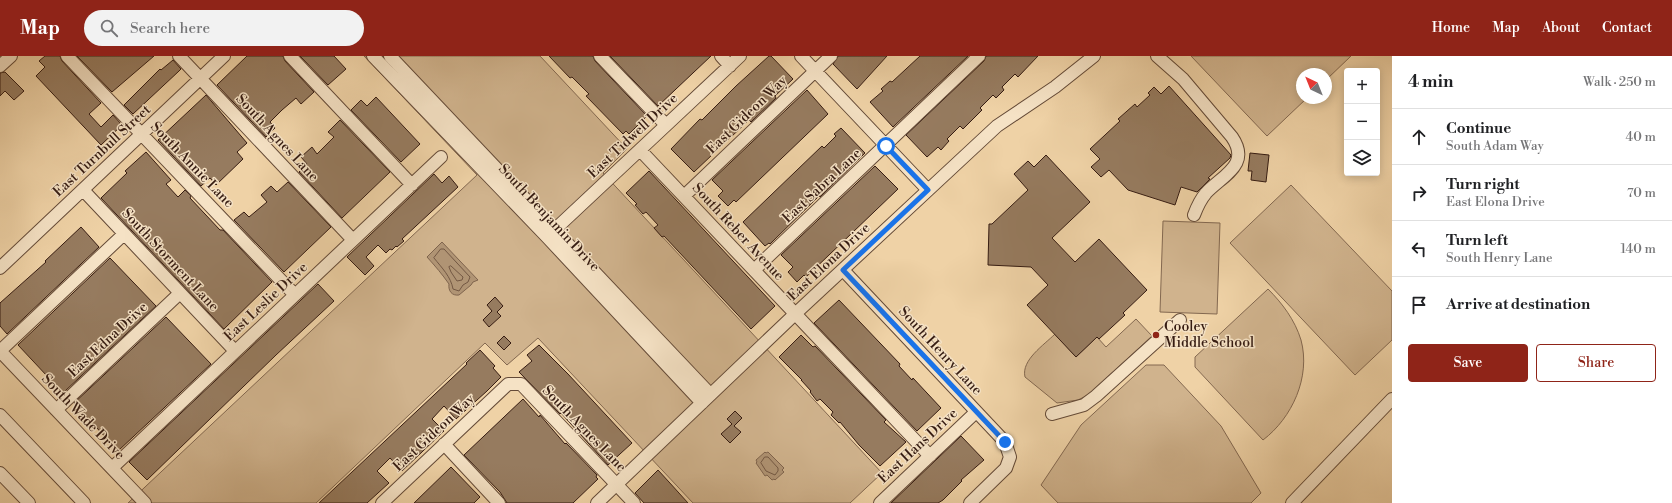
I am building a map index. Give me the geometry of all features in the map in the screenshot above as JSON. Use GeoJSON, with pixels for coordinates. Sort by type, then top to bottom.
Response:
{"type":"FeatureCollection","features":[{"type":"Feature","properties":{"kind":"street"},"geometry":{"type":"LineString","coordinates":[[0,66],[11,56]]}},
{"type":"Feature","properties":{"kind":"street","name":"South Annie Lane"},"geometry":{"type":"LineString","coordinates":[[67,56],[295,295]]}},
{"type":"Feature","properties":{"kind":"street","name":"South Agnes Lane"},"geometry":{"type":"LineString","coordinates":[[179,56],[353,240]]}},
{"type":"Feature","properties":{"kind":"street","name":"East Turnbull Street"},"geometry":{"type":"LineString","coordinates":[[0,268],[224,56]]}},
{"type":"Feature","properties":{"kind":"street"},"geometry":{"type":"LineString","coordinates":[[290,56],[412,185]]}},
{"type":"Feature","properties":{"kind":"street","name":"South Benjamin Drive"},"geometry":{"type":"LineString","coordinates":[[373,56],[710,394]]}},
{"type":"Feature","properties":{"kind":"street","name":"South Benjamin Drive"},"geometry":{"type":"LineString","coordinates":[[390,56],[551,233],[702,403]]}},
{"type":"Feature","properties":{"kind":"street"},"geometry":{"type":"LineString","coordinates":[[600,56],[666,125]]}},
{"type":"Feature","properties":{"kind":"street"},"geometry":{"type":"LineString","coordinates":[[721,56],[730,66]]}},
{"type":"Feature","properties":{"kind":"street","name":"East Tidwell Drive"},"geometry":{"type":"LineString","coordinates":[[551,233],[740,56]]}},
{"type":"Feature","properties":{"kind":"street"},"geometry":{"type":"LineString","coordinates":[[802,56],[928,190]]}},
{"type":"Feature","properties":{"kind":"street","name":"East Gideon Way"},"geometry":{"type":"LineString","coordinates":[[684,196],[831,56]]}},
{"type":"Feature","properties":{"kind":"street","name":"East Sabra Lane"},"geometry":{"type":"LineString","coordinates":[[754,270],[979,56]]}},
{"type":"Feature","properties":{"kind":"street","name":"East Elona Drive"},"geometry":{"type":"LineString","coordinates":[[596,503],[795,314],[997,126],[1055,87],[1094,56]]}},
{"type":"Feature","properties":{"kind":"street"},"geometry":{"type":"LineString","coordinates":[[1156,56],[1183,79],[1237,144],[1239,154],[1236,165],[1206,193],[1198,205],[1194,215]]}},
{"type":"Feature","properties":{"kind":"street","name":"South Reber Avenue"},"geometry":{"type":"LineString","coordinates":[[640,150],[930,456]]}},
{"type":"Feature","properties":{"kind":"street","name":"East Leslie Drive"},"geometry":{"type":"LineString","coordinates":[[112,468],[441,157]]}},
{"type":"Feature","properties":{"kind":"street","name":"South Storment Lane"},"geometry":{"type":"LineString","coordinates":[[82,190],[236,351]]}},
{"type":"Feature","properties":{"kind":"street"},"geometry":{"type":"LineString","coordinates":[[0,351],[124,234]]}},
{"type":"Feature","properties":{"kind":"street","name":"South Henry Lane"},"geometry":{"type":"LineString","coordinates":[[843,270],[1005,442],[1010,456],[1006,468],[970,503]]}},
{"type":"Feature","properties":{"kind":"street","name":"East Edna Drive"},"geometry":{"type":"LineString","coordinates":[[56,410],[180,293]]}},
{"type":"Feature","properties":{"kind":"street"},"geometry":{"type":"LineString","coordinates":[[1052,414],[1084,405],[1096,396],[1180,320]]}},
{"type":"Feature","properties":{"kind":"street","name":"South Wade Drive"},"geometry":{"type":"LineString","coordinates":[[0,351],[145,503]]}},
{"type":"Feature","properties":{"kind":"street","name":"South Agnes Lane"},"geometry":{"type":"LineString","coordinates":[[508,384],[521,384],[634,503]]}},
{"type":"Feature","properties":{"kind":"street","name":"East Gideon Way"},"geometry":{"type":"LineString","coordinates":[[382,503],[508,384]]}},
{"type":"Feature","properties":{"kind":"street"},"geometry":{"type":"LineString","coordinates":[[1292,503],[1392,399]]}},
{"type":"Feature","properties":{"kind":"street","name":"East Hans Drive"},"geometry":{"type":"LineString","coordinates":[[880,503],[976,412]]}},
{"type":"Feature","properties":{"kind":"street"},"geometry":{"type":"LineString","coordinates":[[0,415],[84,503]]}},
{"type":"Feature","properties":{"kind":"street"},"geometry":{"type":"LineString","coordinates":[[444,444],[499,503]]}},
{"type":"Feature","properties":{"kind":"street"},"geometry":{"type":"LineString","coordinates":[[0,473],[29,503]]}},
{"type":"Feature","properties":{"kind":"shaded area"},"geometry":{"type":"Polygon","coordinates":[[[364,56],[540,56],[627,149],[603,173],[882,473],[850,503],[693,503],[538,338],[507,365],[485,343],[316,503],[128,503],[477,175],[364,56]]]}},
{"type":"Feature","properties":{"kind":"shaded area"},"geometry":{"type":"Polygon","coordinates":[[[1191,56],[1351,56],[1332,74],[1332,68],[1296,68],[1296,104],[1301,104],[1267,136],[1191,56]]]}},
{"type":"Feature","properties":{"kind":"shaded area"},"geometry":{"type":"Polygon","coordinates":[[[1291,185],[1392,291],[1392,340],[1355,375],[1230,243],[1291,185]]]}},
{"type":"Feature","properties":{"kind":"shaded area"},"geometry":{"type":"Polygon","coordinates":[[[1163,221],[1220,223],[1217,314],[1160,312],[1163,221]]]}},
{"type":"Feature","properties":{"kind":"shaded area"},"geometry":{"type":"Polygon","coordinates":[[[1268,289],[1292,319],[1301,340],[1303,368],[1297,396],[1283,420],[1263,440],[1195,367],[1195,357],[1268,289]]]}},
{"type":"Feature","properties":{"kind":"shaded area"},"geometry":{"type":"Polygon","coordinates":[[[1136,319],[1152,336],[1088,395],[1078,400],[1057,403],[1025,377],[1026,365],[1034,353],[1055,334],[1076,357],[1097,337],[1106,347],[1136,319]]]}},
{"type":"Feature","properties":{"kind":"shaded area"},"geometry":{"type":"Polygon","coordinates":[[[1146,365],[1164,365],[1221,426],[1261,493],[1251,503],[1058,503],[1041,485],[1081,425],[1146,365]]]}},
{"type":"Feature","properties":{"kind":"water"},"geometry":{"type":"Polygon","coordinates":[[[442,242],[478,280],[473,282],[459,295],[454,295],[451,292],[449,289],[449,284],[427,257],[442,242]]]}},
{"type":"Feature","properties":{"kind":"water"},"geometry":{"type":"Polygon","coordinates":[[[765,452],[768,452],[784,468],[782,470],[784,472],[775,480],[772,480],[767,475],[765,476],[756,463],[756,460],[765,452]]]}},
{"type":"Feature","properties":{"kind":"building"},"geometry":{"type":"Polygon","coordinates":[[[45,56],[60,56],[62,61],[101,103],[89,114],[101,127],[113,115],[122,125],[101,145],[36,76],[45,67],[39,61],[45,56]]]}},
{"type":"Feature","properties":{"kind":"building"},"geometry":{"type":"Polygon","coordinates":[[[77,56],[154,56],[112,92],[77,56]]]}},
{"type":"Feature","properties":{"kind":"building"},"geometry":{"type":"Polygon","coordinates":[[[247,56],[283,56],[285,61],[314,92],[301,104],[296,98],[282,110],[270,122],[275,128],[266,137],[217,85],[247,56]]]}},
{"type":"Feature","properties":{"kind":"building"},"geometry":{"type":"Polygon","coordinates":[[[300,56],[334,56],[346,69],[328,85],[300,56]]]}},
{"type":"Feature","properties":{"kind":"building"},"geometry":{"type":"Polygon","coordinates":[[[549,56],[593,56],[595,61],[647,116],[629,134],[626,131],[623,134],[586,96],[589,94],[572,77],[570,78],[549,56]]]}},
{"type":"Feature","properties":{"kind":"building"},"geometry":{"type":"Polygon","coordinates":[[[610,56],[711,56],[658,106],[610,56]]]}},
{"type":"Feature","properties":{"kind":"building"},"geometry":{"type":"Polygon","coordinates":[[[769,56],[771,56],[793,79],[751,122],[749,120],[694,172],[671,149],[700,119],[702,120],[769,56]]]}},
{"type":"Feature","properties":{"kind":"building"},"geometry":{"type":"Polygon","coordinates":[[[838,56],[887,56],[857,89],[833,64],[838,56]]]}},
{"type":"Feature","properties":{"kind":"building"},"geometry":{"type":"Polygon","coordinates":[[[920,56],[968,56],[893,127],[870,102],[883,91],[881,89],[890,81],[892,82],[920,56]]]}},
{"type":"Feature","properties":{"kind":"building"},"geometry":{"type":"Polygon","coordinates":[[[986,56],[1038,56],[1018,77],[1015,74],[1002,87],[1004,90],[996,98],[993,95],[980,108],[982,110],[963,129],[960,126],[947,139],[949,141],[941,150],[938,147],[927,157],[906,135],[984,61],[986,56]]]}},
{"type":"Feature","properties":{"kind":"building"},"geometry":{"type":"Polygon","coordinates":[[[173,60],[181,69],[133,114],[124,105],[160,69],[161,70],[173,60]]]}},
{"type":"Feature","properties":{"kind":"building"},"geometry":{"type":"Polygon","coordinates":[[[5,72],[24,91],[14,100],[5,91],[0,96],[0,73],[5,72]]]}},
{"type":"Feature","properties":{"kind":"building"},"geometry":{"type":"Polygon","coordinates":[[[1169,86],[1231,155],[1230,158],[1208,178],[1210,179],[1197,192],[1181,187],[1175,205],[1128,190],[1109,170],[1101,177],[1091,167],[1100,159],[1090,149],[1120,121],[1118,119],[1135,104],[1137,107],[1150,95],[1148,93],[1154,87],[1161,94],[1169,86]]]}},
{"type":"Feature","properties":{"kind":"building"},"geometry":{"type":"Polygon","coordinates":[[[807,90],[828,114],[736,202],[734,200],[728,206],[718,196],[723,191],[712,180],[807,90]]]}},
{"type":"Feature","properties":{"kind":"building"},"geometry":{"type":"Polygon","coordinates":[[[206,95],[247,143],[237,152],[243,159],[216,185],[210,178],[201,186],[158,140],[206,95]]]}},
{"type":"Feature","properties":{"kind":"building"},"geometry":{"type":"Polygon","coordinates":[[[376,97],[420,144],[401,162],[351,110],[361,100],[367,106],[376,97]]]}},
{"type":"Feature","properties":{"kind":"building"},"geometry":{"type":"Polygon","coordinates":[[[340,120],[390,172],[342,218],[299,172],[307,164],[301,157],[312,147],[317,154],[334,137],[328,132],[340,120]]]}},
{"type":"Feature","properties":{"kind":"building"},"geometry":{"type":"Polygon","coordinates":[[[841,128],[865,153],[770,244],[769,243],[765,246],[743,222],[822,146],[824,148],[836,136],[834,134],[841,128]]]}},
{"type":"Feature","properties":{"kind":"building"},"geometry":{"type":"Polygon","coordinates":[[[146,152],[171,180],[166,184],[178,197],[185,190],[191,196],[190,198],[220,230],[223,230],[272,282],[224,329],[101,198],[127,173],[125,171],[146,152]]]}},
{"type":"Feature","properties":{"kind":"building"},"geometry":{"type":"Polygon","coordinates":[[[1250,153],[1269,155],[1266,182],[1251,180],[1252,171],[1248,171],[1250,153]]]}},
{"type":"Feature","properties":{"kind":"building"},"geometry":{"type":"Polygon","coordinates":[[[1046,155],[1090,202],[1052,238],[1075,262],[1099,239],[1147,290],[1123,313],[1125,315],[1099,339],[1097,337],[1076,357],[1027,305],[1048,285],[1031,267],[988,265],[989,224],[992,224],[1028,190],[1014,174],[1028,161],[1034,167],[1046,155]]]}},
{"type":"Feature","properties":{"kind":"building"},"geometry":{"type":"Polygon","coordinates":[[[875,166],[898,189],[806,277],[804,275],[797,282],[788,272],[793,267],[781,255],[875,166]]]}},
{"type":"Feature","properties":{"kind":"building"},"geometry":{"type":"Polygon","coordinates":[[[649,171],[775,306],[751,329],[664,236],[662,237],[654,228],[658,225],[646,212],[643,214],[635,205],[637,204],[626,193],[649,171]]]}},
{"type":"Feature","properties":{"kind":"building"},"geometry":{"type":"Polygon","coordinates":[[[434,174],[442,183],[449,176],[458,187],[402,239],[404,241],[397,247],[396,246],[392,250],[390,249],[386,253],[378,245],[366,257],[374,266],[365,275],[347,257],[434,174]]]}},
{"type":"Feature","properties":{"kind":"building"},"geometry":{"type":"Polygon","coordinates":[[[288,182],[331,227],[284,272],[234,220],[244,212],[249,217],[267,202],[261,195],[271,186],[277,192],[288,182]]]}},
{"type":"Feature","properties":{"kind":"building"},"geometry":{"type":"Polygon","coordinates":[[[81,227],[99,247],[7,334],[0,326],[0,303],[46,262],[45,261],[81,227]]]}},
{"type":"Feature","properties":{"kind":"building"},"geometry":{"type":"Polygon","coordinates":[[[110,258],[156,306],[64,392],[62,392],[18,345],[110,258]]]}},
{"type":"Feature","properties":{"kind":"building"},"geometry":{"type":"Polygon","coordinates":[[[318,284],[334,301],[147,480],[129,462],[318,284]]]}},
{"type":"Feature","properties":{"kind":"building"},"geometry":{"type":"Polygon","coordinates":[[[495,297],[503,306],[497,312],[501,316],[489,327],[483,320],[492,311],[487,305],[495,297]]]}},
{"type":"Feature","properties":{"kind":"building"},"geometry":{"type":"Polygon","coordinates":[[[839,300],[900,364],[899,366],[912,380],[913,378],[941,408],[917,431],[814,323],[839,300]]]}},
{"type":"Feature","properties":{"kind":"building"},"geometry":{"type":"Polygon","coordinates":[[[166,317],[211,364],[118,451],[74,403],[166,317]]]}},
{"type":"Feature","properties":{"kind":"building"},"geometry":{"type":"Polygon","coordinates":[[[801,335],[813,347],[815,346],[886,420],[884,422],[906,442],[880,466],[859,445],[840,422],[839,423],[831,415],[833,412],[820,399],[817,401],[802,380],[779,357],[801,335]]]}},
{"type":"Feature","properties":{"kind":"building"},"geometry":{"type":"Polygon","coordinates":[[[504,336],[511,343],[504,350],[497,343],[504,336]]]}},
{"type":"Feature","properties":{"kind":"building"},"geometry":{"type":"Polygon","coordinates":[[[539,345],[632,443],[608,465],[561,413],[560,414],[519,372],[532,361],[527,355],[539,345]]]}},
{"type":"Feature","properties":{"kind":"building"},"geometry":{"type":"Polygon","coordinates":[[[480,350],[495,366],[493,368],[501,377],[487,391],[456,419],[444,406],[432,419],[444,431],[402,471],[390,458],[377,471],[389,483],[367,503],[319,503],[467,364],[466,363],[480,350]]]}},
{"type":"Feature","properties":{"kind":"building"},"geometry":{"type":"Polygon","coordinates":[[[523,399],[539,417],[540,415],[565,444],[566,443],[597,475],[596,477],[598,479],[573,503],[507,503],[500,492],[464,455],[523,399]]]}},
{"type":"Feature","properties":{"kind":"building"},"geometry":{"type":"Polygon","coordinates":[[[735,411],[742,418],[734,426],[741,432],[730,443],[721,434],[732,424],[727,419],[735,411]]]}},
{"type":"Feature","properties":{"kind":"building"},"geometry":{"type":"Polygon","coordinates":[[[961,436],[984,460],[961,480],[962,481],[943,500],[938,503],[891,503],[961,436]]]}},
{"type":"Feature","properties":{"kind":"building"},"geometry":{"type":"Polygon","coordinates":[[[451,467],[480,497],[474,503],[414,503],[451,467]]]}},
{"type":"Feature","properties":{"kind":"building"},"geometry":{"type":"Polygon","coordinates":[[[658,470],[688,503],[644,503],[635,493],[658,470]]]}},
{"type":"Feature","properties":{"kind":"place","name":"Cooley Middle School"},"geometry":{"type":"Point","coordinates":[1156,335]}},
{"type":"Feature","properties":{"kind":"route"},"geometry":{"type":"LineString","coordinates":[[886,146],[928,190],[843,270],[1005,442]]}}]}
